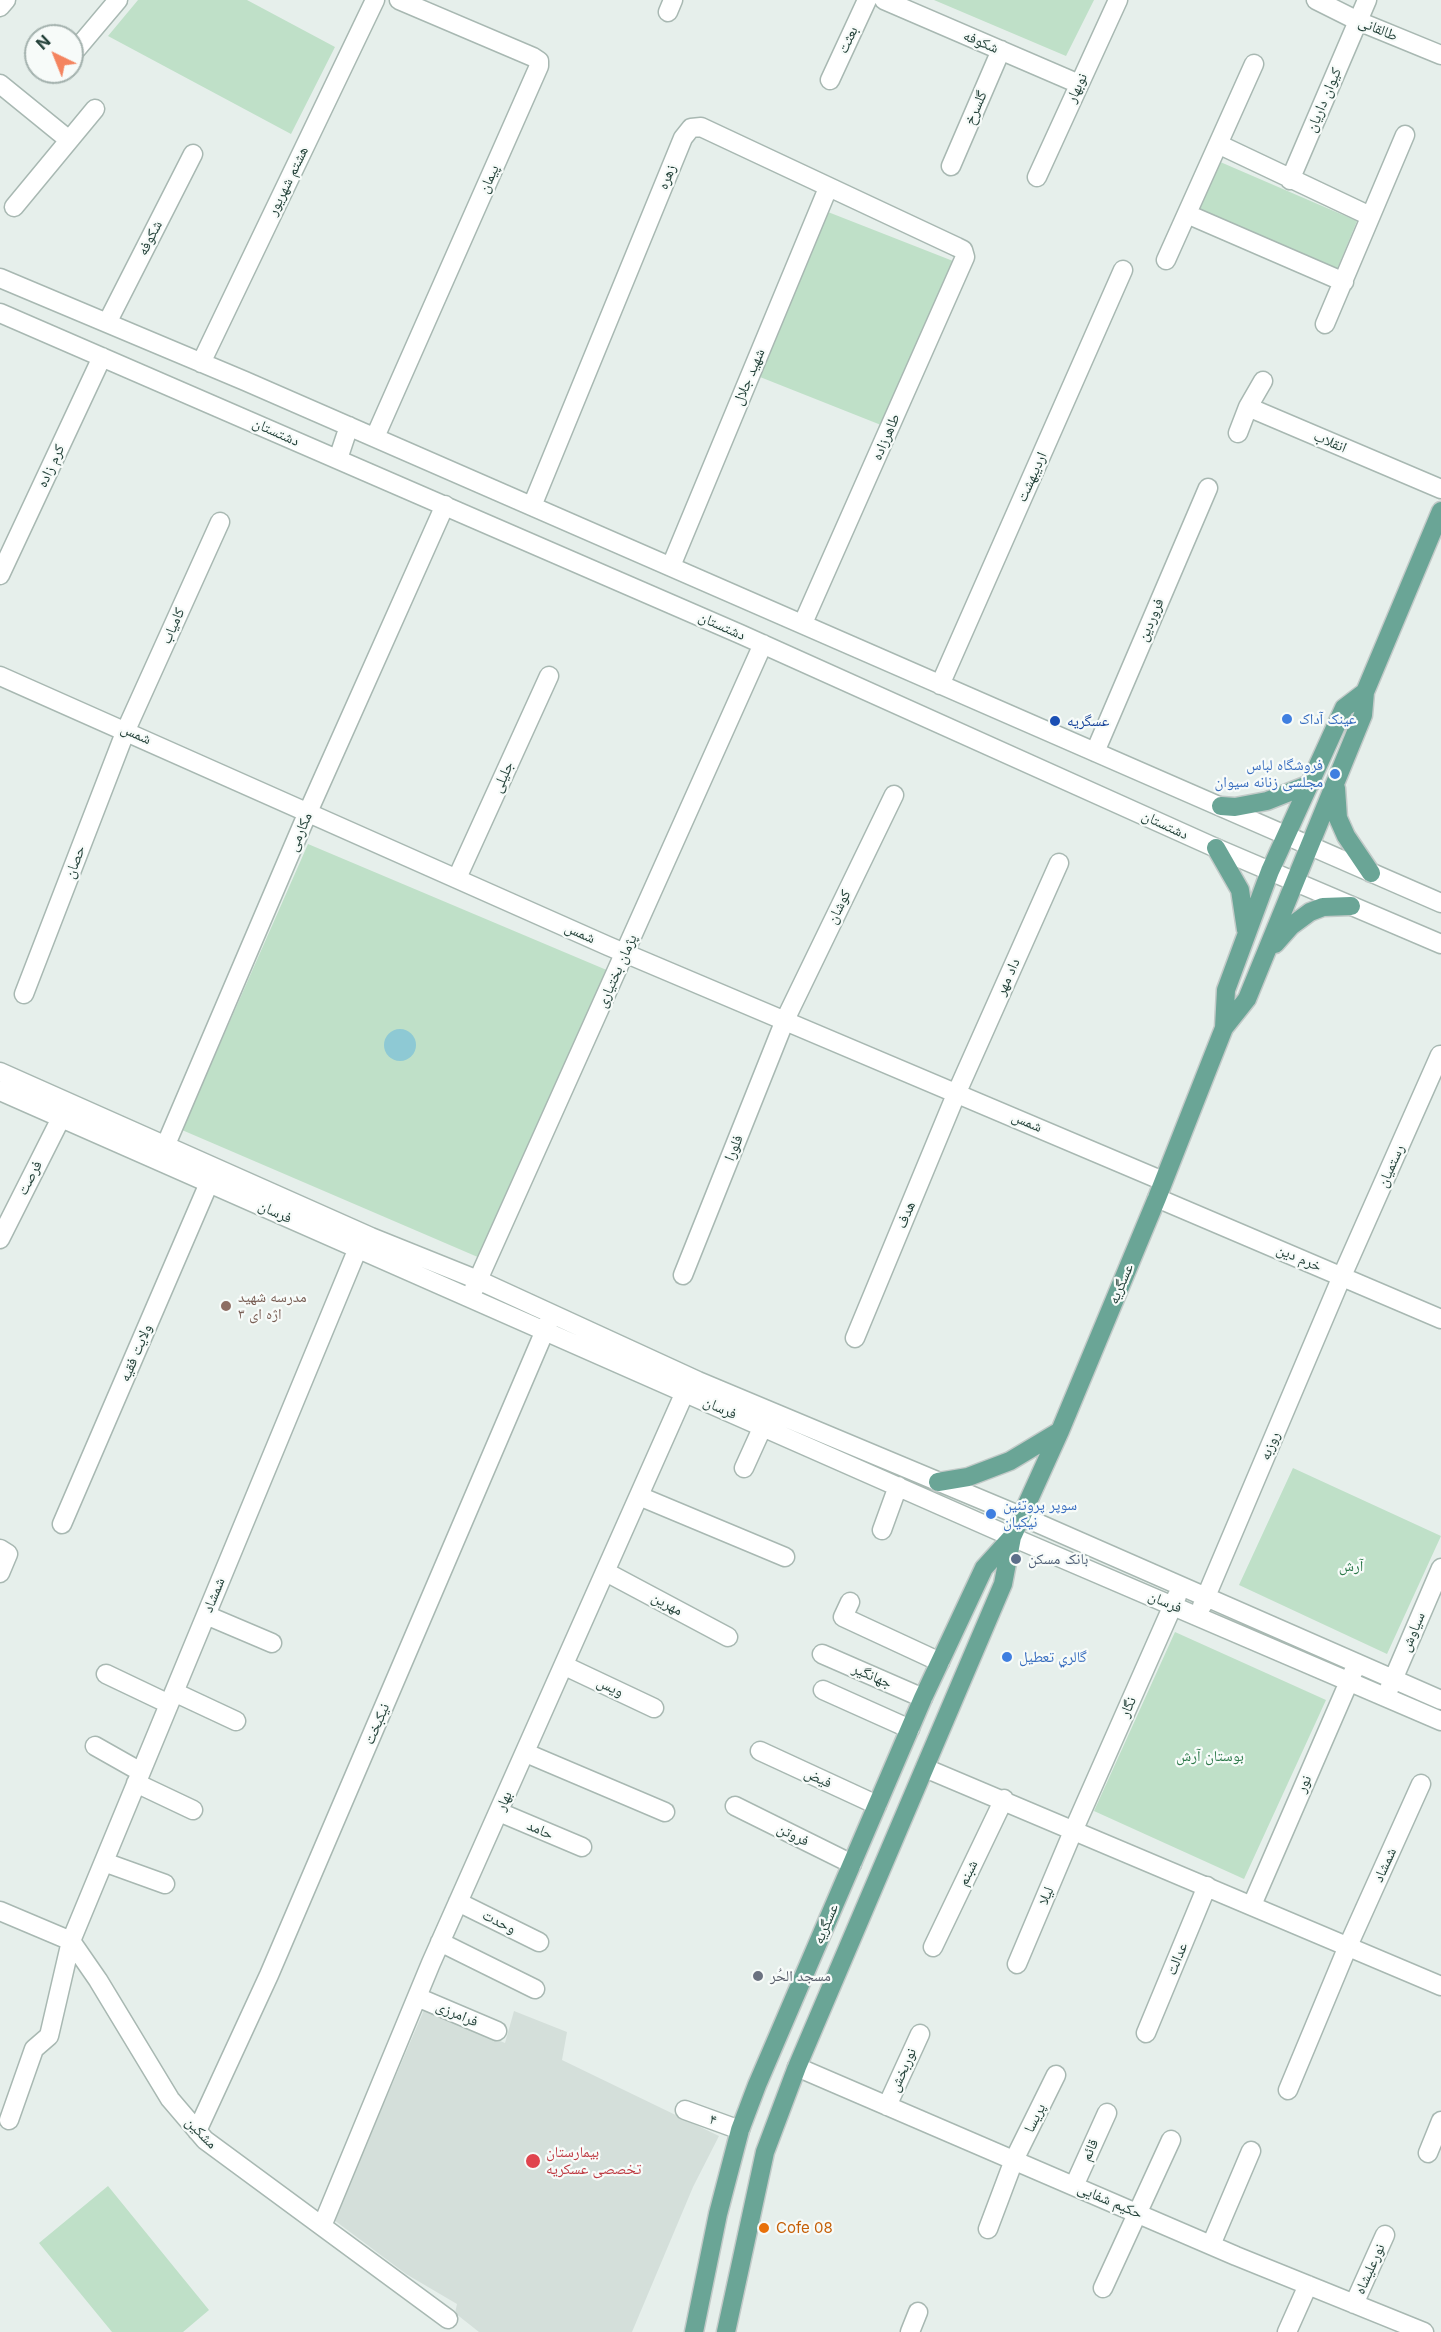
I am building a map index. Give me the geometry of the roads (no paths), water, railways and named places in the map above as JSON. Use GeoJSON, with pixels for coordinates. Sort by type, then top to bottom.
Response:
{"type":"FeatureCollection","features":[{"type":"Feature","properties":{"kind":"main road","name":"عسگریه"},"geometry":{"type":"LineString","coordinates":[[726,2332],[765,2152],[797,2067],[1003,1584],[1012,1537],[1160,1190],[1224,1028],[1247,999],[1266,954],[1363,715],[1365,692],[1441,511]]}},
{"type":"Feature","properties":{"kind":"main road","name":"عسگریه"},"geometry":{"type":"LineString","coordinates":[[1224,1028],[1226,990],[1270,871],[1344,708],[1365,692]]}},
{"type":"Feature","properties":{"kind":"main road"},"geometry":{"type":"LineString","coordinates":[[1337,781],[1338,818],[1346,836],[1371,873]]}},
{"type":"Feature","properties":{"kind":"main road"},"geometry":{"type":"LineString","coordinates":[[1221,806],[1235,807],[1267,801],[1310,784]]}},
{"type":"Feature","properties":{"kind":"main road"},"geometry":{"type":"LineString","coordinates":[[1216,848],[1240,890],[1246,933]]}},
{"type":"Feature","properties":{"kind":"main road"},"geometry":{"type":"LineString","coordinates":[[1266,954],[1291,926],[1310,912],[1323,907],[1351,906]]}},
{"type":"Feature","properties":{"kind":"main road"},"geometry":{"type":"LineString","coordinates":[[938,1482],[968,1477],[1010,1461],[1059,1431]]}},
{"type":"Feature","properties":{"kind":"main road","name":"عسگریه"},"geometry":{"type":"LineString","coordinates":[[694,2332],[718,2214],[741,2130],[923,1698],[984,1568],[1012,1537]]}},
{"type":"Feature","properties":{"kind":"street"},"geometry":{"type":"LineString","coordinates":[[0,7],[6,0]]}},
{"type":"Feature","properties":{"kind":"street"},"geometry":{"type":"LineString","coordinates":[[84,40],[118,0]]}},
{"type":"Feature","properties":{"kind":"street","name":"هشتم شهریور"},"geometry":{"type":"LineString","coordinates":[[201,363],[375,0]]}},
{"type":"Feature","properties":{"kind":"street","name":"پیمان"},"geometry":{"type":"LineString","coordinates":[[375,437],[539,66],[539,61],[533,57],[399,0]]}},
{"type":"Feature","properties":{"kind":"street","name":"بعثت"},"geometry":{"type":"LineString","coordinates":[[830,80],[867,0]]}},
{"type":"Feature","properties":{"kind":"street","name":"شکوفه"},"geometry":{"type":"LineString","coordinates":[[884,0],[1079,84]]}},
{"type":"Feature","properties":{"kind":"street","name":"نوبهار"},"geometry":{"type":"LineString","coordinates":[[1036,177],[1118,0]]}},
{"type":"Feature","properties":{"kind":"street","name":"طالقانی"},"geometry":{"type":"LineString","coordinates":[[1316,0],[1358,21],[1441,55]]}},
{"type":"Feature","properties":{"kind":"street","name":"کیوان داریان"},"geometry":{"type":"LineString","coordinates":[[1290,180],[1366,0]]}},
{"type":"Feature","properties":{"kind":"street","name":"گلسرخ"},"geometry":{"type":"LineString","coordinates":[[951,166],[1001,50]]}},
{"type":"Feature","properties":{"kind":"street"},"geometry":{"type":"LineString","coordinates":[[1166,260],[1254,64]]}},
{"type":"Feature","properties":{"kind":"street"},"geometry":{"type":"LineString","coordinates":[[0,84],[69,140]]}},
{"type":"Feature","properties":{"kind":"street"},"geometry":{"type":"LineString","coordinates":[[14,207],[95,108]]}},
{"type":"Feature","properties":{"kind":"street","name":"زهره"},"geometry":{"type":"LineString","coordinates":[[532,506],[683,138],[691,128],[701,127],[963,250]]}},
{"type":"Feature","properties":{"kind":"street"},"geometry":{"type":"LineString","coordinates":[[1325,324],[1405,135]]}},
{"type":"Feature","properties":{"kind":"street"},"geometry":{"type":"LineString","coordinates":[[1218,144],[1370,216]]}},
{"type":"Feature","properties":{"kind":"street","name":"شکوفه"},"geometry":{"type":"LineString","coordinates":[[107,323],[193,154]]}},
{"type":"Feature","properties":{"kind":"street","name":"شهید جلال"},"geometry":{"type":"LineString","coordinates":[[671,566],[828,188]]}},
{"type":"Feature","properties":{"kind":"street"},"geometry":{"type":"LineString","coordinates":[[1187,214],[1344,282]]}},
{"type":"Feature","properties":{"kind":"street","name":"طاهرزاده"},"geometry":{"type":"LineString","coordinates":[[803,623],[965,257],[963,250]]}},
{"type":"Feature","properties":{"kind":"street","name":"اردیبهشت"},"geometry":{"type":"LineString","coordinates":[[940,685],[1124,270]]}},
{"type":"Feature","properties":{"kind":"street"},"geometry":{"type":"LineString","coordinates":[[0,278],[375,437],[1441,903]]}},
{"type":"Feature","properties":{"kind":"street","name":"دشتستان"},"geometry":{"type":"LineString","coordinates":[[0,313],[763,644],[1216,848],[1441,944]]}},
{"type":"Feature","properties":{"kind":"street","name":"کرم زاده"},"geometry":{"type":"LineString","coordinates":[[0,575],[102,357]]}},
{"type":"Feature","properties":{"kind":"street"},"geometry":{"type":"LineString","coordinates":[[1238,433],[1248,407],[1263,381]]}},
{"type":"Feature","properties":{"kind":"street","name":"انقلاب"},"geometry":{"type":"LineString","coordinates":[[1248,407],[1441,489]]}},
{"type":"Feature","properties":{"kind":"street"},"geometry":{"type":"LineString","coordinates":[[338,459],[349,426]]}},
{"type":"Feature","properties":{"kind":"street","name":"فروردین"},"geometry":{"type":"LineString","coordinates":[[1095,752],[1208,488]]}},
{"type":"Feature","properties":{"kind":"street","name":"مکارمی"},"geometry":{"type":"LineString","coordinates":[[163,1153],[309,812],[445,506]]}},
{"type":"Feature","properties":{"kind":"street","name":"کامیاب"},"geometry":{"type":"LineString","coordinates":[[126,730],[220,522]]}},
{"type":"Feature","properties":{"kind":"street","name":"پژمان بختیاری"},"geometry":{"type":"LineString","coordinates":[[470,1298],[763,644]]}},
{"type":"Feature","properties":{"kind":"street","name":"شمس"},"geometry":{"type":"LineString","coordinates":[[0,676],[625,953],[957,1092],[1160,1190]]}},
{"type":"Feature","properties":{"kind":"street","name":"جلیلی"},"geometry":{"type":"LineString","coordinates":[[457,878],[549,676]]}},
{"type":"Feature","properties":{"kind":"street","name":"حصان"},"geometry":{"type":"LineString","coordinates":[[24,994],[126,730]]}},
{"type":"Feature","properties":{"kind":"street","name":"کوشان"},"geometry":{"type":"LineString","coordinates":[[785,1020],[894,795]]}},
{"type":"Feature","properties":{"kind":"street","name":"داد مهر"},"geometry":{"type":"LineString","coordinates":[[957,1092],[1059,863]]}},
{"type":"Feature","properties":{"kind":"street","name":"فلورا"},"geometry":{"type":"LineString","coordinates":[[683,1275],[785,1020]]}},
{"type":"Feature","properties":{"kind":"street","name":"رستمیان"},"geometry":{"type":"LineString","coordinates":[[1342,1276],[1440,1055]]}},
{"type":"Feature","properties":{"kind":"street","name":"فرسان"},"geometry":{"type":"LineString","coordinates":[[0,1072],[163,1153],[209,1183],[470,1298],[549,1322]]}},
{"type":"Feature","properties":{"kind":"street","name":"فرسان"},"geometry":{"type":"LineString","coordinates":[[0,1091],[61,1118],[163,1153],[478,1280],[549,1322],[766,1419],[898,1486],[1441,1721]]}},
{"type":"Feature","properties":{"kind":"street","name":"هدف"},"geometry":{"type":"LineString","coordinates":[[855,1338],[957,1092]]}},
{"type":"Feature","properties":{"kind":"street","name":"فرصت"},"geometry":{"type":"LineString","coordinates":[[0,1239],[61,1118]]}},
{"type":"Feature","properties":{"kind":"street","name":"ولایت فقیه"},"geometry":{"type":"LineString","coordinates":[[62,1524],[209,1183]]}},
{"type":"Feature","properties":{"kind":"street","name":"خرم دین"},"geometry":{"type":"LineString","coordinates":[[1160,1190],[1342,1276],[1441,1319]]}},
{"type":"Feature","properties":{"kind":"street","name":"شمشاد"},"geometry":{"type":"LineString","coordinates":[[9,2120],[34,2049],[49,2036],[71,1941],[358,1248]]}},
{"type":"Feature","properties":{"kind":"street","name":"روزبه"},"geometry":{"type":"LineString","coordinates":[[1198,1616],[1342,1276]]}},
{"type":"Feature","properties":{"kind":"street","name":"نیکبخت"},"geometry":{"type":"LineString","coordinates":[[197,2131],[269,1976],[549,1322]]}},
{"type":"Feature","properties":{"kind":"street","name":"بهار"},"geometry":{"type":"LineString","coordinates":[[322,2226],[440,1942],[565,1666],[688,1385]]}},
{"type":"Feature","properties":{"kind":"street"},"geometry":{"type":"LineString","coordinates":[[744,1468],[766,1419]]}},
{"type":"Feature","properties":{"kind":"street","name":"فرسان"},"geometry":{"type":"LineString","coordinates":[[766,1419],[938,1482],[1206,1596],[1441,1700]]}},
{"type":"Feature","properties":{"kind":"street"},"geometry":{"type":"LineString","coordinates":[[882,1530],[898,1486]]}},
{"type":"Feature","properties":{"kind":"street"},"geometry":{"type":"LineString","coordinates":[[639,1496],[786,1557]]}},
{"type":"Feature","properties":{"kind":"street"},"geometry":{"type":"LineString","coordinates":[[0,1549],[8,1554],[0,1574]]}},
{"type":"Feature","properties":{"kind":"street","name":"سیاوش"},"geometry":{"type":"LineString","coordinates":[[1386,1696],[1441,1568]]}},
{"type":"Feature","properties":{"kind":"street","name":"مهرین"},"geometry":{"type":"LineString","coordinates":[[606,1572],[728,1637]]}},
{"type":"Feature","properties":{"kind":"street","name":"نگار"},"geometry":{"type":"LineString","coordinates":[[1074,1829],[1181,1586]]}},
{"type":"Feature","properties":{"kind":"street"},"geometry":{"type":"LineString","coordinates":[[850,1602],[843,1617],[940,1662]]}},
{"type":"Feature","properties":{"kind":"street"},"geometry":{"type":"LineString","coordinates":[[206,1615],[272,1644]]}},
{"type":"Feature","properties":{"kind":"street","name":"جهانگیر"},"geometry":{"type":"LineString","coordinates":[[822,1654],[923,1698]]}},
{"type":"Feature","properties":{"kind":"street","name":"نور"},"geometry":{"type":"LineString","coordinates":[[1252,1905],[1358,1663]]}},
{"type":"Feature","properties":{"kind":"street","name":"ویس"},"geometry":{"type":"LineString","coordinates":[[565,1666],[654,1708]]}},
{"type":"Feature","properties":{"kind":"street"},"geometry":{"type":"LineString","coordinates":[[105,1674],[236,1720]]}},
{"type":"Feature","properties":{"kind":"street"},"geometry":{"type":"LineString","coordinates":[[823,1690],[910,1729]]}},
{"type":"Feature","properties":{"kind":"street"},"geometry":{"type":"LineString","coordinates":[[94,1746],[139,1778],[193,1809]]}},
{"type":"Feature","properties":{"kind":"street","name":"فیض"},"geometry":{"type":"LineString","coordinates":[[760,1751],[876,1805]]}},
{"type":"Feature","properties":{"kind":"street"},"geometry":{"type":"LineString","coordinates":[[526,1753],[665,1812]]}},
{"type":"Feature","properties":{"kind":"street"},"geometry":{"type":"LineString","coordinates":[[925,1768],[1004,1799],[1441,1986]]}},
{"type":"Feature","properties":{"kind":"street","name":"شمشاد"},"geometry":{"type":"LineString","coordinates":[[1348,1946],[1421,1784]]}},
{"type":"Feature","properties":{"kind":"street","name":"شبنم"},"geometry":{"type":"LineString","coordinates":[[933,1947],[1004,1799]]}},
{"type":"Feature","properties":{"kind":"street","name":"فروتن"},"geometry":{"type":"LineString","coordinates":[[735,1806],[852,1864]]}},
{"type":"Feature","properties":{"kind":"street","name":"حامد"},"geometry":{"type":"LineString","coordinates":[[499,1812],[582,1847]]}},
{"type":"Feature","properties":{"kind":"street","name":"لیلا"},"geometry":{"type":"LineString","coordinates":[[1017,1964],[1074,1829]]}},
{"type":"Feature","properties":{"kind":"street"},"geometry":{"type":"LineString","coordinates":[[104,1862],[165,1884]]}},
{"type":"Feature","properties":{"kind":"street","name":"عدالت"},"geometry":{"type":"LineString","coordinates":[[1146,2033],[1207,1886]]}},
{"type":"Feature","properties":{"kind":"street","name":"وحدت"},"geometry":{"type":"LineString","coordinates":[[458,1902],[539,1942]]}},
{"type":"Feature","properties":{"kind":"street"},"geometry":{"type":"LineString","coordinates":[[0,1911],[71,1941]]}},
{"type":"Feature","properties":{"kind":"street","name":"مشکین"},"geometry":{"type":"LineString","coordinates":[[71,1941],[98,1980],[170,2099],[205,2140],[448,2319]]}},
{"type":"Feature","properties":{"kind":"street"},"geometry":{"type":"LineString","coordinates":[[440,1942],[535,1989]]}},
{"type":"Feature","properties":{"kind":"street"},"geometry":{"type":"LineString","coordinates":[[1288,2090],[1348,1946]]}},
{"type":"Feature","properties":{"kind":"street","name":"فرامرزی"},"geometry":{"type":"LineString","coordinates":[[417,1997],[497,2031]]}},
{"type":"Feature","properties":{"kind":"street","name":"نوربخش"},"geometry":{"type":"LineString","coordinates":[[887,2106],[920,2034]]}},
{"type":"Feature","properties":{"kind":"street","name":"حکیم شفایی"},"geometry":{"type":"LineString","coordinates":[[797,2067],[1354,2304],[1389,2325],[1424,2332]]}},
{"type":"Feature","properties":{"kind":"street","name":"پریسا"},"geometry":{"type":"LineString","coordinates":[[988,2229],[1014,2160],[1056,2075]]}},
{"type":"Feature","properties":{"kind":"street","name":"۴"},"geometry":{"type":"LineString","coordinates":[[685,2110],[741,2130]]}},
{"type":"Feature","properties":{"kind":"street","name":"قائم"},"geometry":{"type":"LineString","coordinates":[[1074,2186],[1107,2113]]}},
{"type":"Feature","properties":{"kind":"street"},"geometry":{"type":"LineString","coordinates":[[1428,2153],[1441,2121]]}},
{"type":"Feature","properties":{"kind":"street"},"geometry":{"type":"LineString","coordinates":[[1103,2288],[1170,2140]]}},
{"type":"Feature","properties":{"kind":"street"},"geometry":{"type":"LineString","coordinates":[[1211,2245],[1251,2151]]}},
{"type":"Feature","properties":{"kind":"street","name":"نورعلیشاه"},"geometry":{"type":"LineString","coordinates":[[1354,2304],[1385,2235]]}},
{"type":"Feature","properties":{"kind":"street"},"geometry":{"type":"LineString","coordinates":[[1287,2332],[1308,2285]]}},
{"type":"Feature","properties":{"kind":"street"},"geometry":{"type":"LineString","coordinates":[[910,2332],[918,2312]]}},
{"type":"Feature","properties":{"kind":"water"},"geometry":{"type":"Polygon","coordinates":[[[400,1029],[411,1034],[416,1045],[411,1056],[400,1061],[389,1056],[384,1045],[389,1034],[400,1029]]]}},
{"type":"Feature","properties":{"kind":"place","name":"عینک آداک"},"geometry":{"type":"Point","coordinates":[1287,719]}},
{"type":"Feature","properties":{"kind":"place","name":"عسگریه"},"geometry":{"type":"Point","coordinates":[1055,721]}},
{"type":"Feature","properties":{"kind":"place","name":"فروشگاه لباس مجلسی زنانه سیوان"},"geometry":{"type":"Point","coordinates":[1335,774]}},
{"type":"Feature","properties":{"kind":"place","name":"مدرسه شهید اژه ای ۳"},"geometry":{"type":"Point","coordinates":[226,1306]}},
{"type":"Feature","properties":{"kind":"place","name":"سوپر پروتئین نیکیان"},"geometry":{"type":"Point","coordinates":[991,1514]}},
{"type":"Feature","properties":{"kind":"place","name":"بانک مسکن"},"geometry":{"type":"Point","coordinates":[1016,1559]}},
{"type":"Feature","properties":{"kind":"place","name":"گالري تعطيل"},"geometry":{"type":"Point","coordinates":[1007,1657]}},
{"type":"Feature","properties":{"kind":"place","name":"مسجد الحُر"},"geometry":{"type":"Point","coordinates":[758,1976]}},
{"type":"Feature","properties":{"kind":"place","name":"بیمارستان تخصصی عسکریه"},"geometry":{"type":"Point","coordinates":[533,2161]}},
{"type":"Feature","properties":{"kind":"place","name":"Cofe 08"},"geometry":{"type":"Point","coordinates":[764,2228]}},
{"type":"Feature","properties":{"kind":"park label","name":"آرش"},"geometry":{"type":"Point","coordinates":[1351,1566]}},
{"type":"Feature","properties":{"kind":"park label","name":"بوستان آرش"},"geometry":{"type":"Point","coordinates":[1210,1756]}}]}
